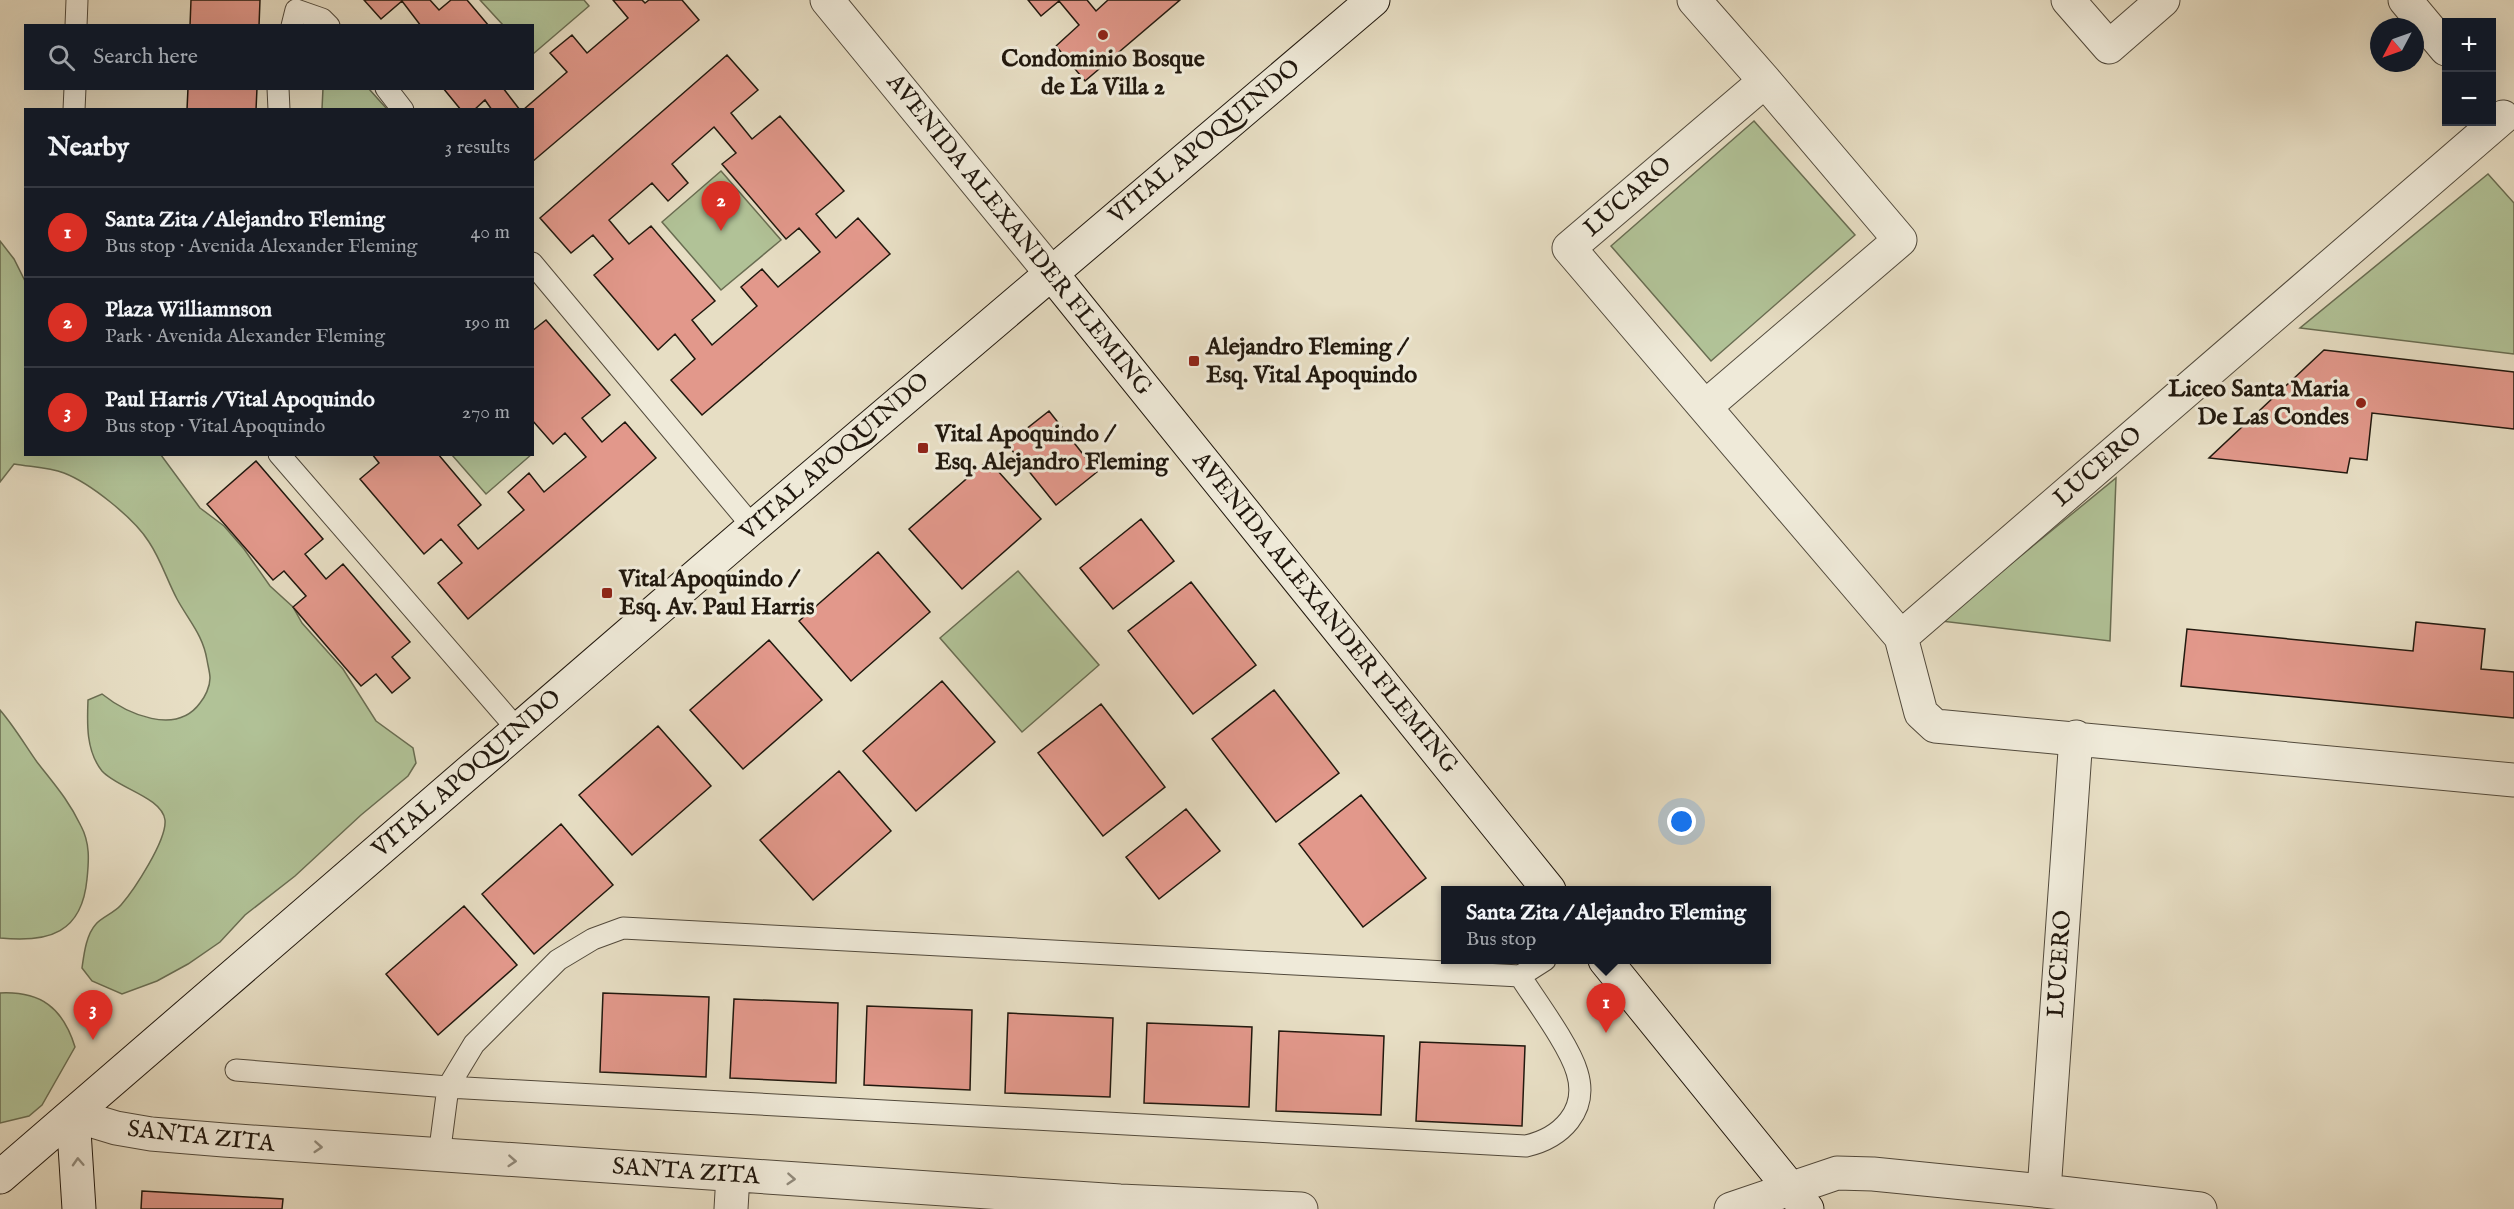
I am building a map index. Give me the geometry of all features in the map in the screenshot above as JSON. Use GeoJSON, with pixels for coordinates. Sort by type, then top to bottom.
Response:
{"type":"FeatureCollection","features":[{"type":"Feature","properties":{"kind":"street","name":"AVENIDA ALEXANDER FLEMING"},"geometry":{"type":"LineString","coordinates":[[827,0],[1051,273],[1545,886]]}},
{"type":"Feature","properties":{"kind":"street","name":"VITAL APOQUINDO"},"geometry":{"type":"LineString","coordinates":[[0,1177],[753,526],[1373,0]]}},
{"type":"Feature","properties":{"kind":"street"},"geometry":{"type":"LineString","coordinates":[[1694,0],[1900,240],[1705,407]]}},
{"type":"Feature","properties":{"kind":"street"},"geometry":{"type":"LineString","coordinates":[[2068,0],[2109,47],[2163,0]]}},
{"type":"Feature","properties":{"kind":"street"},"geometry":{"type":"LineString","coordinates":[[2405,0],[2442,45]]}},
{"type":"Feature","properties":{"kind":"street","name":"LUCARO"},"geometry":{"type":"LineString","coordinates":[[1765,81],[1569,248],[1901,637]]}},
{"type":"Feature","properties":{"kind":"street","name":"LUCERO"},"geometry":{"type":"LineString","coordinates":[[1901,637],[2503,116]]}},
{"type":"Feature","properties":{"kind":"street"},"geometry":{"type":"LineString","coordinates":[[1901,637],[1922,713],[1935,726],[2076,737],[2514,780]]}},
{"type":"Feature","properties":{"kind":"street","name":"LUCERO"},"geometry":{"type":"LineString","coordinates":[[2044,1191],[2076,737]]}},
{"type":"Feature","properties":{"kind":"street"},"geometry":{"type":"LineString","coordinates":[[1608,964],[1798,1198]]}},
{"type":"Feature","properties":{"kind":"street"},"geometry":{"type":"LineString","coordinates":[[73,1114],[78,1154],[79,1209]]}},
{"type":"Feature","properties":{"kind":"street","name":"SANTA ZITA"},"geometry":{"type":"LineString","coordinates":[[73,1114],[116,1128],[151,1134],[1120,1205],[1300,1209]]}},
{"type":"Feature","properties":{"kind":"street"},"geometry":{"type":"LineString","coordinates":[[1731,1209],[1798,1198],[1837,1173],[1873,1174],[2200,1209]]}},
{"type":"Feature","properties":{"kind":"street"},"geometry":{"type":"LineString","coordinates":[[731,1209],[733,1175]]}},
{"type":"Feature","properties":{"kind":"lane"},"geometry":{"type":"LineString","coordinates":[[76,24],[77,0]]}},
{"type":"Feature","properties":{"kind":"lane"},"geometry":{"type":"LineString","coordinates":[[292,24],[296,10],[322,19],[327,24]]}},
{"type":"Feature","properties":{"kind":"lane"},"geometry":{"type":"LineString","coordinates":[[74,108],[75,90]]}},
{"type":"Feature","properties":{"kind":"lane"},"geometry":{"type":"LineString","coordinates":[[278,90],[279,108]]}},
{"type":"Feature","properties":{"kind":"lane"},"geometry":{"type":"LineString","coordinates":[[388,90],[401,108]]}},
{"type":"Feature","properties":{"kind":"lane"},"geometry":{"type":"LineString","coordinates":[[534,265],[753,526]]}},
{"type":"Feature","properties":{"kind":"lane"},"geometry":{"type":"LineString","coordinates":[[281,456],[518,730]]}},
{"type":"Feature","properties":{"kind":"lane"},"geometry":{"type":"LineString","coordinates":[[439,1156],[447,1087],[474,1044],[558,960],[593,939],[623,928],[1520,976],[1539,964]]}},
{"type":"Feature","properties":{"kind":"lane"},"geometry":{"type":"LineString","coordinates":[[236,1070],[447,1087],[1526,1146],[1543,1142],[1559,1133],[1570,1120],[1577,1105],[1580,1089],[1578,1073],[1571,1058],[1520,976]]}},
{"type":"Feature","properties":{"kind":"green space"},"geometry":{"type":"Polygon","coordinates":[[[480,0],[584,0],[589,6],[534,53],[534,24],[502,24],[480,0]]]}},
{"type":"Feature","properties":{"kind":"green space"},"geometry":{"type":"Polygon","coordinates":[[[323,90],[370,90],[386,108],[322,108],[323,90]]]}},
{"type":"Feature","properties":{"kind":"green space"},"geometry":{"type":"Polygon","coordinates":[[[1754,121],[1855,235],[1711,361],[1611,246],[1754,121]]]}},
{"type":"Feature","properties":{"kind":"green space"},"geometry":{"type":"Polygon","coordinates":[[[721,171],[781,240],[721,290],[662,222],[721,171]]]}},
{"type":"Feature","properties":{"kind":"green space"},"geometry":{"type":"Polygon","coordinates":[[[2488,174],[2514,203],[2514,354],[2300,328],[2488,174]]]}},
{"type":"Feature","properties":{"kind":"green space"},"geometry":{"type":"Polygon","coordinates":[[[0,241],[14,259],[24,279],[24,456],[162,456],[200,508],[224,526],[244,549],[270,586],[293,607],[302,623],[343,669],[376,721],[413,748],[416,763],[408,776],[361,815],[295,876],[245,915],[220,942],[188,964],[157,981],[122,994],[92,981],[82,968],[86,945],[96,924],[121,905],[141,877],[161,840],[165,820],[156,805],[102,771],[90,746],[88,700],[102,694],[138,714],[165,720],[190,713],[202,701],[209,685],[210,678],[205,651],[153,549],[133,522],[122,512],[75,478],[52,469],[14,464],[0,482],[0,241]]]}},
{"type":"Feature","properties":{"kind":"green space"},"geometry":{"type":"Polygon","coordinates":[[[453,456],[530,456],[486,494],[453,456]]]}},
{"type":"Feature","properties":{"kind":"green space"},"geometry":{"type":"Polygon","coordinates":[[[2116,478],[2110,641],[1941,621],[2116,478]]]}},
{"type":"Feature","properties":{"kind":"green space"},"geometry":{"type":"Polygon","coordinates":[[[1018,571],[1099,665],[1022,732],[940,638],[1018,571]]]}},
{"type":"Feature","properties":{"kind":"green space"},"geometry":{"type":"Polygon","coordinates":[[[0,710],[71,808],[84,832],[87,845],[87,879],[84,897],[78,912],[60,931],[48,936],[0,938],[0,710]]]}},
{"type":"Feature","properties":{"kind":"green space"},"geometry":{"type":"Polygon","coordinates":[[[0,993],[27,995],[48,1005],[64,1022],[75,1047],[42,1105],[29,1116],[0,1123],[0,993]]]}},
{"type":"Feature","properties":{"kind":"building"},"geometry":{"type":"Polygon","coordinates":[[[191,0],[260,0],[259,24],[190,24],[191,0]]]}},
{"type":"Feature","properties":{"kind":"building"},"geometry":{"type":"Polygon","coordinates":[[[364,0],[430,0],[439,10],[451,0],[467,0],[487,24],[419,24],[402,1],[381,19],[364,0]]]}},
{"type":"Feature","properties":{"kind":"building"},"geometry":{"type":"Polygon","coordinates":[[[613,0],[642,0],[645,3],[649,0],[682,0],[699,20],[534,160],[534,108],[525,108],[567,72],[550,53],[572,35],[587,53],[628,18],[613,0]]]}},
{"type":"Feature","properties":{"kind":"building","name":"Condominio Bosque de La Villa 2"},"geometry":{"type":"Polygon","coordinates":[[[1028,0],[1087,0],[1096,11],[1108,0],[1180,0],[1085,81],[1056,46],[1079,25],[1059,1],[1041,16],[1028,0]]]}},
{"type":"Feature","properties":{"kind":"building"},"geometry":{"type":"Polygon","coordinates":[[[727,55],[758,90],[731,113],[752,139],[780,116],[844,191],[816,214],[836,238],[858,218],[890,254],[702,415],[671,380],[695,359],[675,334],[658,350],[594,275],[613,259],[593,235],[571,253],[540,218],[727,55]],[[714,127],[672,164],[688,183],[668,201],[652,183],[609,220],[629,244],[651,226],[715,301],[692,320],[712,345],[757,306],[741,287],[762,269],[778,287],[820,252],[799,228],[786,239],[722,164],[736,153],[714,127]]]}},
{"type":"Feature","properties":{"kind":"building"},"geometry":{"type":"Polygon","coordinates":[[[188,90],[257,90],[256,108],[187,108],[188,90]]]}},
{"type":"Feature","properties":{"kind":"building"},"geometry":{"type":"Polygon","coordinates":[[[445,90],[505,90],[518,108],[491,108],[485,100],[476,108],[459,108],[445,90]]]}},
{"type":"Feature","properties":{"kind":"building"},"geometry":{"type":"Polygon","coordinates":[[[546,320],[610,395],[582,418],[602,442],[625,422],[656,458],[468,619],[438,583],[462,563],[441,539],[424,554],[360,479],[379,463],[374,456],[440,456],[481,505],[458,525],[478,549],[524,510],[508,492],[529,473],[544,492],[586,457],[565,433],[553,444],[534,422],[534,329],[546,320]]]}},
{"type":"Feature","properties":{"kind":"building"},"geometry":{"type":"Polygon","coordinates":[[[2324,350],[2514,372],[2514,429],[2372,413],[2367,460],[2350,458],[2347,473],[2209,458],[2324,350]]]}},
{"type":"Feature","properties":{"kind":"building"},"geometry":{"type":"Polygon","coordinates":[[[1049,411],[1097,472],[1056,505],[1007,444],[1049,411]]]}},
{"type":"Feature","properties":{"kind":"building"},"geometry":{"type":"Polygon","coordinates":[[[988,460],[1041,519],[962,589],[909,529],[988,460]]]}},
{"type":"Feature","properties":{"kind":"building"},"geometry":{"type":"Polygon","coordinates":[[[256,461],[323,539],[305,554],[326,579],[343,564],[410,642],[392,657],[410,678],[392,693],[376,674],[361,686],[293,607],[306,596],[284,571],[273,580],[207,504],[256,461]]]}},
{"type":"Feature","properties":{"kind":"building"},"geometry":{"type":"Polygon","coordinates":[[[1141,519],[1174,561],[1113,609],[1080,568],[1141,519]]]}},
{"type":"Feature","properties":{"kind":"building"},"geometry":{"type":"Polygon","coordinates":[[[878,552],[930,612],[851,681],[799,621],[878,552]]]}},
{"type":"Feature","properties":{"kind":"building"},"geometry":{"type":"Polygon","coordinates":[[[1191,582],[1256,665],[1193,714],[1128,631],[1191,582]]]}},
{"type":"Feature","properties":{"kind":"building"},"geometry":{"type":"Polygon","coordinates":[[[2416,622],[2485,629],[2481,669],[2514,672],[2514,718],[2181,686],[2187,629],[2413,651],[2416,622]]]}},
{"type":"Feature","properties":{"kind":"building"},"geometry":{"type":"Polygon","coordinates":[[[769,640],[822,700],[743,769],[690,710],[769,640]]]}},
{"type":"Feature","properties":{"kind":"building"},"geometry":{"type":"Polygon","coordinates":[[[942,681],[995,742],[916,811],[863,751],[942,681]]]}},
{"type":"Feature","properties":{"kind":"building"},"geometry":{"type":"Polygon","coordinates":[[[1274,690],[1339,773],[1276,822],[1212,739],[1274,690]]]}},
{"type":"Feature","properties":{"kind":"building"},"geometry":{"type":"Polygon","coordinates":[[[1101,704],[1165,787],[1103,836],[1038,753],[1101,704]]]}},
{"type":"Feature","properties":{"kind":"building"},"geometry":{"type":"Polygon","coordinates":[[[658,726],[711,786],[632,855],[579,795],[658,726]]]}},
{"type":"Feature","properties":{"kind":"building"},"geometry":{"type":"Polygon","coordinates":[[[839,771],[891,831],[813,900],[760,840],[839,771]]]}},
{"type":"Feature","properties":{"kind":"building"},"geometry":{"type":"Polygon","coordinates":[[[1361,795],[1426,878],[1363,927],[1299,844],[1361,795]]]}},
{"type":"Feature","properties":{"kind":"building"},"geometry":{"type":"Polygon","coordinates":[[[1186,809],[1220,851],[1159,899],[1126,857],[1186,809]]]}},
{"type":"Feature","properties":{"kind":"building"},"geometry":{"type":"Polygon","coordinates":[[[561,824],[613,885],[534,954],[482,894],[561,824]]]}},
{"type":"Feature","properties":{"kind":"building"},"geometry":{"type":"Polygon","coordinates":[[[464,906],[517,965],[438,1035],[386,974],[464,906]]]}},
{"type":"Feature","properties":{"kind":"building"},"geometry":{"type":"Polygon","coordinates":[[[603,993],[709,997],[706,1077],[600,1072],[603,993]]]}},
{"type":"Feature","properties":{"kind":"building"},"geometry":{"type":"Polygon","coordinates":[[[734,999],[838,1003],[836,1083],[730,1078],[734,999]]]}},
{"type":"Feature","properties":{"kind":"building"},"geometry":{"type":"Polygon","coordinates":[[[867,1006],[972,1010],[970,1090],[864,1085],[867,1006]]]}},
{"type":"Feature","properties":{"kind":"building"},"geometry":{"type":"Polygon","coordinates":[[[1008,1013],[1113,1018],[1110,1097],[1005,1093],[1008,1013]]]}},
{"type":"Feature","properties":{"kind":"building"},"geometry":{"type":"Polygon","coordinates":[[[1147,1023],[1252,1027],[1249,1107],[1144,1103],[1147,1023]]]}},
{"type":"Feature","properties":{"kind":"building"},"geometry":{"type":"Polygon","coordinates":[[[1279,1031],[1384,1036],[1381,1115],[1276,1111],[1279,1031]]]}},
{"type":"Feature","properties":{"kind":"building"},"geometry":{"type":"Polygon","coordinates":[[[1420,1042],[1525,1046],[1522,1126],[1416,1121],[1420,1042]]]}},
{"type":"Feature","properties":{"kind":"building"},"geometry":{"type":"Polygon","coordinates":[[[142,1191],[283,1199],[282,1209],[141,1209],[142,1191]]]}},
{"type":"Feature","properties":{"kind":"place","name":"Condominio Bosque de La Villa 2"},"geometry":{"type":"Point","coordinates":[1103,35]}},
{"type":"Feature","properties":{"kind":"place","name":"Plaza Williamnson"},"geometry":{"type":"Point","coordinates":[721,231]}},
{"type":"Feature","properties":{"kind":"place","name":"Alejandro Fleming / Esq. Vital Apoquindo"},"geometry":{"type":"Point","coordinates":[1194,361]}},
{"type":"Feature","properties":{"kind":"place","name":"Liceo Santa Maria De Las Condes"},"geometry":{"type":"Point","coordinates":[2361,403]}},
{"type":"Feature","properties":{"kind":"place","name":"Vital Apoquindo / Esq. Alejandro Fleming"},"geometry":{"type":"Point","coordinates":[923,448]}},
{"type":"Feature","properties":{"kind":"place","name":"Vital Apoquindo / Esq. Av. Paul Harris"},"geometry":{"type":"Point","coordinates":[607,593]}},
{"type":"Feature","properties":{"kind":"place","name":"Santa Zita / Alejandro Fleming"},"geometry":{"type":"Point","coordinates":[1606,1033]}},
{"type":"Feature","properties":{"kind":"place","name":"Paul Harris / Vital Apoquindo"},"geometry":{"type":"Point","coordinates":[93,1040]}}]}
